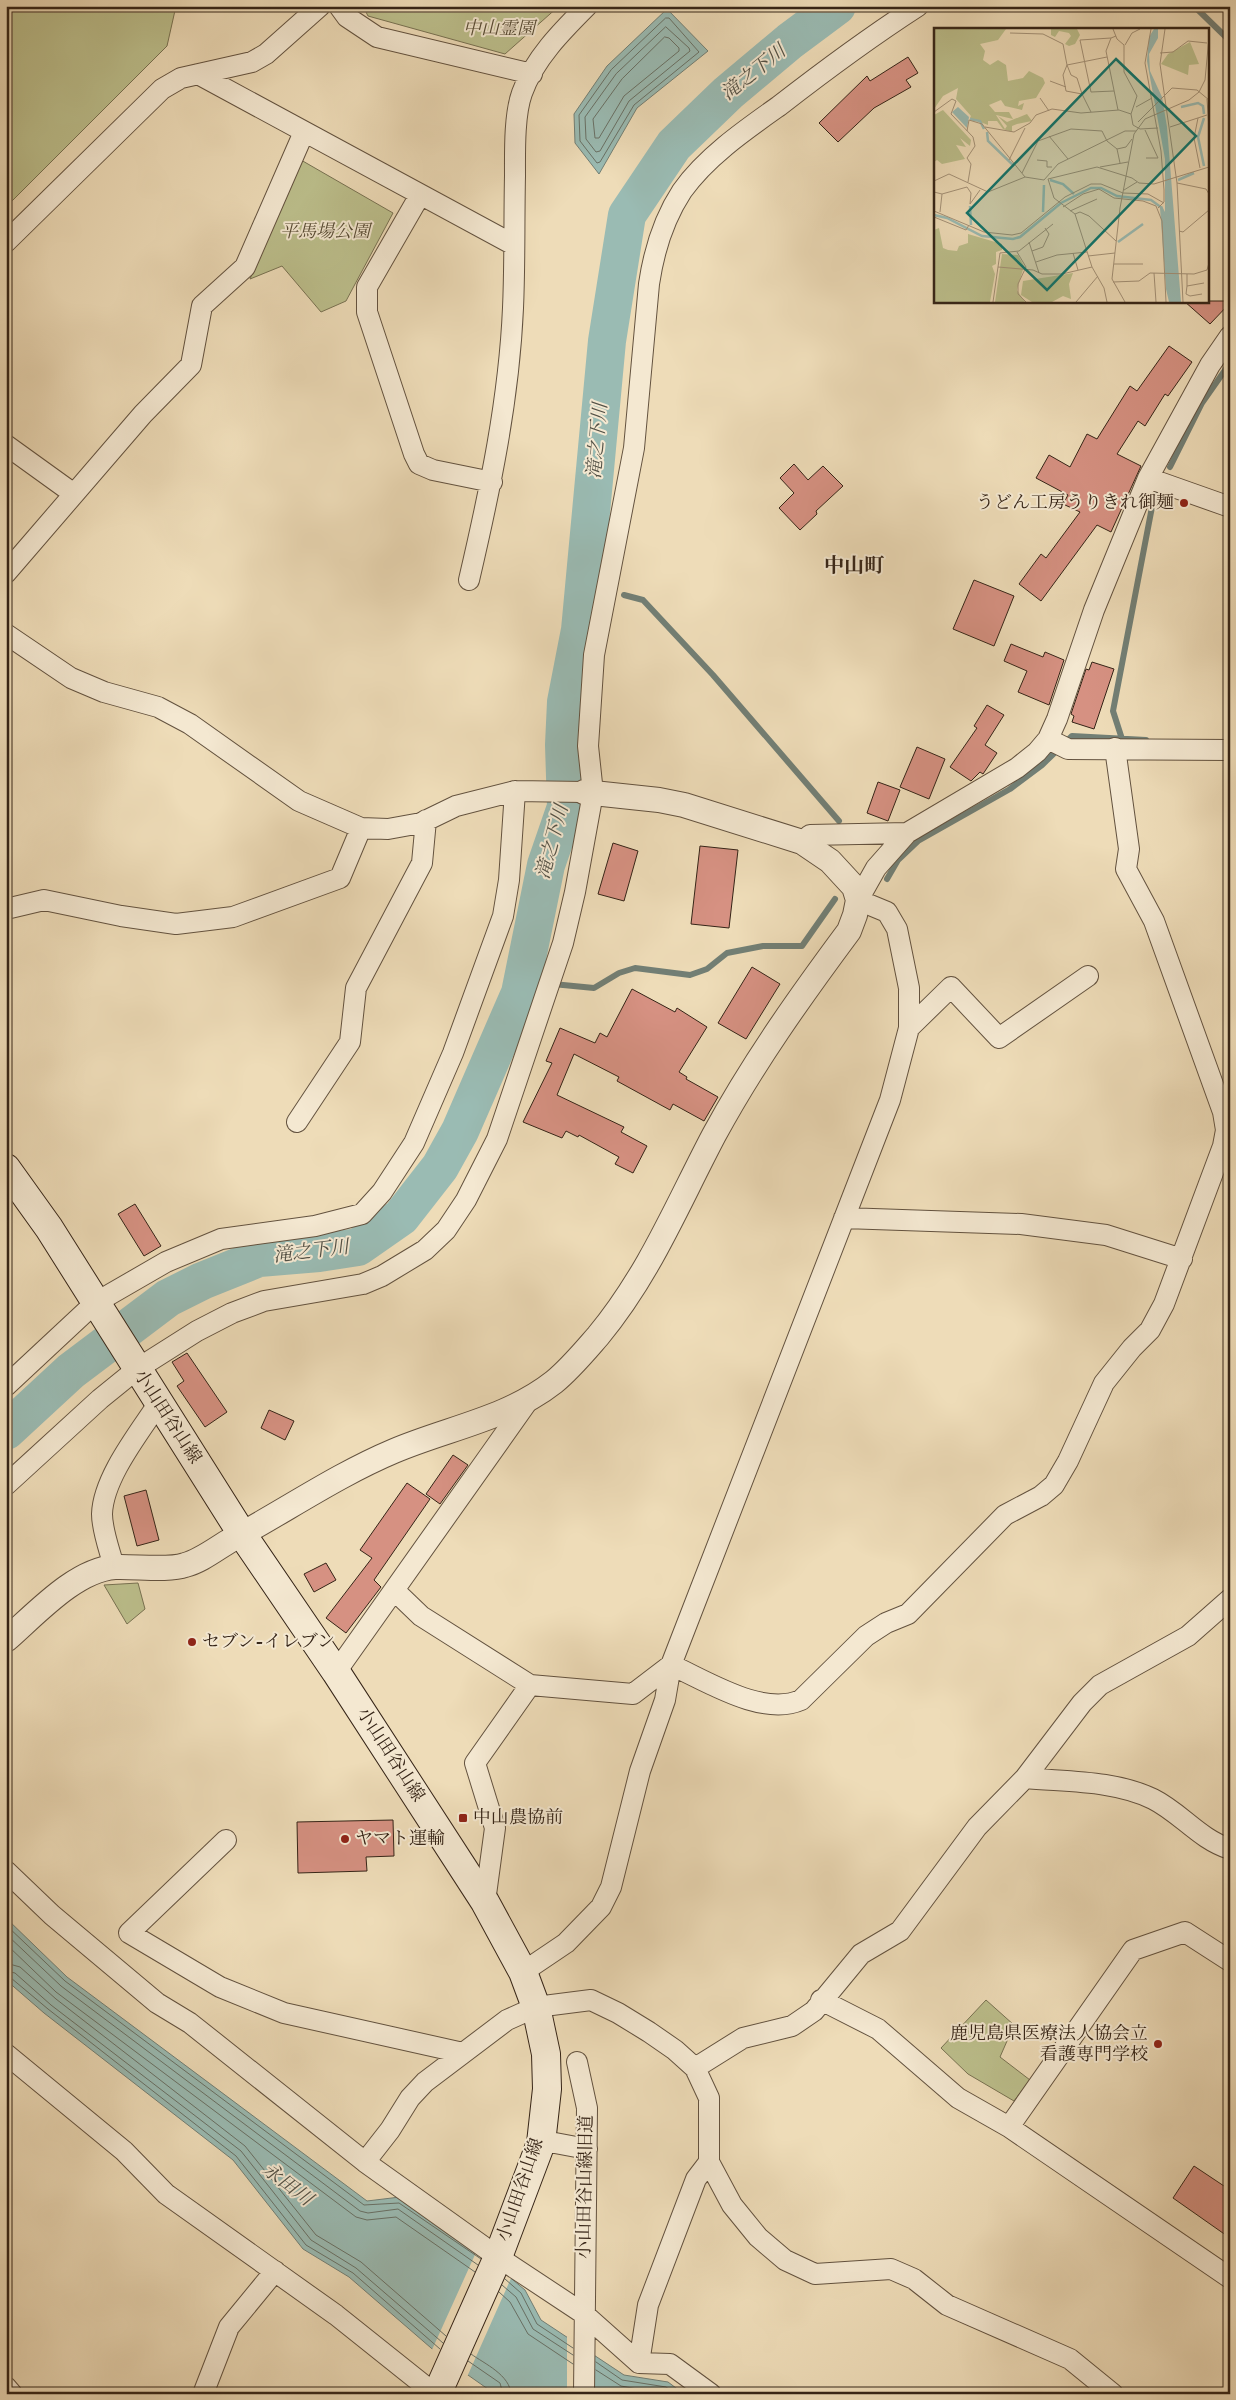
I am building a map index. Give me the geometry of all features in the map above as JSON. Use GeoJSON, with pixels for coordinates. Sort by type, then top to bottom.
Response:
{"type":"FeatureCollection","features":[{"type":"Feature","properties":{"kind":"main road","name":"小山田谷山線"},"geometry":{"type":"LineString","coordinates":[[6,1168],[49,1228],[158,1404],[242,1534],[336,1672],[485,1902],[523,1972],[536,2007],[546,2054],[547,2089],[541,2143],[498,2257],[436,2394]]}},
{"type":"Feature","properties":{"kind":"street"},"geometry":{"type":"LineString","coordinates":[[6,242],[162,89],[181,78],[252,62],[266,54],[320,6]]}},
{"type":"Feature","properties":{"kind":"street"},"geometry":{"type":"LineString","coordinates":[[339,6],[347,17],[377,37],[532,74]]}},
{"type":"Feature","properties":{"kind":"street"},"geometry":{"type":"LineString","coordinates":[[469,580],[492,482],[500,432],[513,310],[515,144],[522,94],[532,74],[559,34],[587,6]]}},
{"type":"Feature","properties":{"kind":"street"},"geometry":{"type":"LineString","coordinates":[[6,1485],[135,1366],[197,1330],[232,1313],[264,1301],[363,1284],[406,1263],[425,1250],[446,1230],[466,1200],[497,1139],[554,970],[573,900],[588,792],[588,746],[594,655],[634,448],[652,257],[661,231],[682,191],[733,140],[866,40],[918,6]]}},
{"type":"Feature","properties":{"kind":"street"},"geometry":{"type":"LineString","coordinates":[[198,74],[514,245]]}},
{"type":"Feature","properties":{"kind":"street"},"geometry":{"type":"LineString","coordinates":[[6,573],[143,414],[191,365],[202,306],[245,267],[304,132]]}},
{"type":"Feature","properties":{"kind":"street"},"geometry":{"type":"LineString","coordinates":[[420,195],[367,287],[367,312],[419,464],[433,470],[492,482]]}},
{"type":"Feature","properties":{"kind":"street"},"geometry":{"type":"LineString","coordinates":[[1057,744],[1057,719],[1094,610],[1148,478],[1210,365],[1230,336]]}},
{"type":"Feature","properties":{"kind":"street"},"geometry":{"type":"LineString","coordinates":[[6,444],[74,494]]}},
{"type":"Feature","properties":{"kind":"street"},"geometry":{"type":"LineString","coordinates":[[1148,478],[1230,507]]}},
{"type":"Feature","properties":{"kind":"street"},"geometry":{"type":"LineString","coordinates":[[6,634],[71,678],[104,692],[158,707],[190,724],[298,801],[361,828],[388,829],[426,820],[456,806],[522,791],[588,792],[659,800],[684,805],[802,842],[830,861],[843,873],[854,886],[858,900]]}},
{"type":"Feature","properties":{"kind":"street"},"geometry":{"type":"LineString","coordinates":[[6,1640],[63,1591],[90,1572],[114,1567],[184,1566],[326,1486],[394,1451],[528,1401],[556,1380],[585,1351],[634,1286],[661,1242],[714,1135],[746,1079],[788,1014],[849,931],[855,916],[858,900],[876,868],[907,833],[1017,768],[1037,752],[1057,744],[1115,748],[1230,750]]}},
{"type":"Feature","properties":{"kind":"street"},"geometry":{"type":"LineString","coordinates":[[671,1665],[749,1700],[767,1705],[789,1706],[801,1700],[866,1636],[886,1623],[908,1614],[1005,1515],[1041,1496],[1054,1485],[1068,1462],[1104,1383],[1132,1348],[1150,1330],[1182,1259],[1223,1146],[1226,1130],[1223,1112],[1154,921],[1126,869],[1129,849],[1115,748]]}},
{"type":"Feature","properties":{"kind":"street"},"geometry":{"type":"LineString","coordinates":[[6,1386],[97,1307],[166,1262],[221,1239],[315,1226],[362,1214],[382,1192],[414,1143],[445,1071],[502,916],[522,791]]}},
{"type":"Feature","properties":{"kind":"street"},"geometry":{"type":"LineString","coordinates":[[296,1122],[350,1042],[356,988],[422,862],[426,820]]}},
{"type":"Feature","properties":{"kind":"street"},"geometry":{"type":"LineString","coordinates":[[6,909],[44,900],[121,916],[176,924],[233,917],[340,878],[361,828]]}},
{"type":"Feature","properties":{"kind":"street"},"geometry":{"type":"LineString","coordinates":[[802,842],[810,835],[907,833]]}},
{"type":"Feature","properties":{"kind":"street"},"geometry":{"type":"LineString","coordinates":[[523,1972],[566,1943],[601,1907],[611,1887],[640,1771],[665,1700],[671,1665],[890,1100],[909,1028],[909,988],[897,929],[887,912],[858,900]]}},
{"type":"Feature","properties":{"kind":"street"},"geometry":{"type":"LineString","coordinates":[[909,1028],[951,987],[999,1038],[1088,976]]}},
{"type":"Feature","properties":{"kind":"street"},"geometry":{"type":"LineString","coordinates":[[844,1218],[1021,1224],[1106,1235],[1182,1259]]}},
{"type":"Feature","properties":{"kind":"street"},"geometry":{"type":"LineString","coordinates":[[336,1672],[528,1401]]}},
{"type":"Feature","properties":{"kind":"street"},"geometry":{"type":"LineString","coordinates":[[114,1567],[102,1515],[104,1498],[121,1460],[158,1404]]}},
{"type":"Feature","properties":{"kind":"street"},"geometry":{"type":"LineString","coordinates":[[394,1590],[421,1616],[530,1685],[633,1694],[671,1665]]}},
{"type":"Feature","properties":{"kind":"street"},"geometry":{"type":"LineString","coordinates":[[695,2068],[743,2038],[792,2026],[814,2010],[861,1954],[900,1931],[977,1827],[1025,1778],[1082,1703],[1100,1685],[1188,1636],[1230,1599]]}},
{"type":"Feature","properties":{"kind":"street"},"geometry":{"type":"LineString","coordinates":[[485,1902],[495,1828],[475,1763],[530,1685]]}},
{"type":"Feature","properties":{"kind":"street"},"geometry":{"type":"LineString","coordinates":[[1025,1778],[1117,1787],[1153,1799],[1194,1830],[1219,1846],[1230,1849]]}},
{"type":"Feature","properties":{"kind":"street"},"geometry":{"type":"LineString","coordinates":[[226,1840],[129,1933],[220,1988],[284,2013],[463,2053]]}},
{"type":"Feature","properties":{"kind":"street"},"geometry":{"type":"LineString","coordinates":[[6,1871],[52,1915],[157,2003],[190,2023],[364,2162],[498,2257],[584,2314],[639,2363],[670,2364],[712,2394]]}},
{"type":"Feature","properties":{"kind":"street"},"geometry":{"type":"LineString","coordinates":[[1008,2128],[1133,1950],[1185,1932],[1230,1961]]}},
{"type":"Feature","properties":{"kind":"street"},"geometry":{"type":"LineString","coordinates":[[364,2162],[390,2130],[410,2098],[425,2082],[507,2020],[536,2007],[591,2000],[618,2013],[649,2032],[675,2050],[695,2068],[708,2098],[709,2162],[732,2205],[758,2237],[786,2260],[814,2274],[891,2268],[914,2279],[947,2305],[1070,2359],[1113,2394]]}},
{"type":"Feature","properties":{"kind":"street"},"geometry":{"type":"LineString","coordinates":[[821,2000],[878,2029],[958,2098],[1008,2128],[1230,2278]]}},
{"type":"Feature","properties":{"kind":"street"},"geometry":{"type":"LineString","coordinates":[[6,2054],[124,2151],[166,2194],[336,2315],[436,2394]]}},
{"type":"Feature","properties":{"kind":"street","name":"小山田谷山線旧道"},"geometry":{"type":"LineString","coordinates":[[577,2062],[587,2108],[584,2394]]}},
{"type":"Feature","properties":{"kind":"street"},"geometry":{"type":"LineString","coordinates":[[541,2143],[555,2143],[586,2148]]}},
{"type":"Feature","properties":{"kind":"street"},"geometry":{"type":"LineString","coordinates":[[639,2363],[648,2305],[696,2179],[709,2162]]}},
{"type":"Feature","properties":{"kind":"street"},"geometry":{"type":"LineString","coordinates":[[203,2394],[229,2327],[274,2271]]}},
{"type":"Feature","properties":{"kind":"street"},"geometry":{"type":"LineString","coordinates":[[6,2387],[12,2394]]}},
{"type":"Feature","properties":{"kind":"green space"},"geometry":{"type":"Polygon","coordinates":[[[6,6],[176,6],[167,46],[6,207],[6,6]]]}},
{"type":"Feature","properties":{"kind":"green space","name":"中山霊園"},"geometry":{"type":"Polygon","coordinates":[[[363,6],[559,6],[505,54],[368,16],[363,6]]]}},
{"type":"Feature","properties":{"kind":"green space","name":"平馬場公園"},"geometry":{"type":"Polygon","coordinates":[[[301,160],[393,213],[346,301],[321,312],[282,266],[250,279],[301,160]]]}},
{"type":"Feature","properties":{"kind":"green space"},"geometry":{"type":"Polygon","coordinates":[[[138,1583],[145,1609],[127,1624],[104,1585],[138,1583]]]}},
{"type":"Feature","properties":{"kind":"green space"},"geometry":{"type":"Polygon","coordinates":[[[986,2000],[1014,2025],[1000,2057],[1030,2080],[1014,2101],[968,2074],[941,2048],[986,2000]]]}},
{"type":"Feature","properties":{"kind":"water"},"geometry":{"type":"Polygon","coordinates":[[[667,9],[708,51],[637,108],[599,174],[575,143],[574,114],[607,66],[667,9]]]}},
{"type":"Feature","properties":{"kind":"water","name":"永田川"},"geometry":{"type":"Polygon","coordinates":[[[6,1918],[67,1977],[367,2201],[400,2197],[482,2254],[525,2290],[541,2320],[624,2375],[668,2382],[684,2394],[495,2394],[438,2354],[349,2277],[303,2249],[233,2160],[44,2013],[6,1980],[6,1918]]]}},
{"type":"Feature","properties":{"kind":"pier"},"geometry":{"type":"Polygon","coordinates":[[[478,2248],[512,2276],[467,2377],[431,2352],[478,2248]]]}},
{"type":"Feature","properties":{"kind":"pier"},"geometry":{"type":"Polygon","coordinates":[[[567,2335],[595,2353],[595,2394],[567,2394],[567,2335]]]}},
{"type":"Feature","properties":{"kind":"building"},"geometry":{"type":"Polygon","coordinates":[[[908,57],[918,73],[906,80],[911,87],[874,108],[838,142],[819,123],[867,76],[870,81],[908,57]]]}},
{"type":"Feature","properties":{"kind":"building"},"geometry":{"type":"Polygon","coordinates":[[[1230,301],[1210,324],[1185,302],[1230,301]]]}},
{"type":"Feature","properties":{"kind":"building"},"geometry":{"type":"Polygon","coordinates":[[[1169,346],[1192,362],[1168,396],[1165,394],[1145,426],[1138,421],[1117,454],[1141,466],[1111,532],[1097,525],[1041,601],[1019,584],[1041,554],[1046,558],[1080,512],[1063,504],[1068,495],[1036,478],[1049,455],[1070,467],[1087,434],[1097,439],[1130,386],[1137,391],[1169,346]]]}},
{"type":"Feature","properties":{"kind":"building"},"geometry":{"type":"Polygon","coordinates":[[[794,464],[808,480],[823,466],[843,486],[816,511],[817,514],[800,530],[779,508],[794,493],[780,478],[794,464]]]}},
{"type":"Feature","properties":{"kind":"building"},"geometry":{"type":"Polygon","coordinates":[[[974,580],[1014,596],[994,646],[953,629],[974,580]]]}},
{"type":"Feature","properties":{"kind":"building"},"geometry":{"type":"Polygon","coordinates":[[[1011,644],[1043,657],[1045,652],[1064,660],[1049,705],[1018,692],[1027,671],[1004,661],[1011,644]]]}},
{"type":"Feature","properties":{"kind":"building"},"geometry":{"type":"Polygon","coordinates":[[[1092,662],[1114,669],[1094,729],[1072,722],[1074,716],[1071,714],[1086,669],[1089,670],[1092,662]]]}},
{"type":"Feature","properties":{"kind":"building"},"geometry":{"type":"Polygon","coordinates":[[[987,705],[1004,715],[985,745],[997,753],[983,774],[980,772],[971,781],[950,767],[977,728],[974,726],[987,705]]]}},
{"type":"Feature","properties":{"kind":"building"},"geometry":{"type":"Polygon","coordinates":[[[917,747],[945,759],[929,799],[900,787],[917,747]]]}},
{"type":"Feature","properties":{"kind":"building"},"geometry":{"type":"Polygon","coordinates":[[[878,782],[900,790],[888,821],[867,813],[878,782]]]}},
{"type":"Feature","properties":{"kind":"building"},"geometry":{"type":"Polygon","coordinates":[[[613,843],[638,851],[624,901],[598,894],[613,843]]]}},
{"type":"Feature","properties":{"kind":"building"},"geometry":{"type":"Polygon","coordinates":[[[700,846],[738,850],[729,928],[691,924],[700,846]]]}},
{"type":"Feature","properties":{"kind":"building"},"geometry":{"type":"Polygon","coordinates":[[[752,967],[780,984],[746,1039],[718,1023],[752,967]]]}},
{"type":"Feature","properties":{"kind":"building"},"geometry":{"type":"Polygon","coordinates":[[[632,989],[675,1012],[677,1008],[707,1027],[679,1072],[687,1077],[686,1079],[718,1097],[704,1121],[673,1104],[670,1110],[617,1081],[619,1077],[574,1054],[557,1095],[624,1127],[621,1132],[647,1146],[633,1173],[615,1164],[619,1157],[579,1135],[578,1137],[566,1131],[562,1138],[523,1122],[552,1063],[546,1061],[560,1028],[595,1043],[600,1033],[607,1037],[632,989]]]}},
{"type":"Feature","properties":{"kind":"building"},"geometry":{"type":"Polygon","coordinates":[[[135,1204],[161,1246],[144,1256],[118,1214],[135,1204]]]}},
{"type":"Feature","properties":{"kind":"building"},"geometry":{"type":"Polygon","coordinates":[[[187,1353],[227,1412],[205,1427],[177,1386],[184,1381],[172,1362],[187,1353]]]}},
{"type":"Feature","properties":{"kind":"building"},"geometry":{"type":"Polygon","coordinates":[[[269,1410],[294,1421],[285,1440],[261,1428],[269,1410]]]}},
{"type":"Feature","properties":{"kind":"building"},"geometry":{"type":"Polygon","coordinates":[[[453,1455],[468,1465],[440,1504],[426,1494],[453,1455]]]}},
{"type":"Feature","properties":{"kind":"building"},"geometry":{"type":"Polygon","coordinates":[[[407,1483],[430,1499],[374,1580],[381,1587],[346,1633],[326,1618],[372,1558],[360,1550],[407,1483]]]}},
{"type":"Feature","properties":{"kind":"building"},"geometry":{"type":"Polygon","coordinates":[[[146,1490],[159,1540],[137,1546],[124,1496],[146,1490]]]}},
{"type":"Feature","properties":{"kind":"building"},"geometry":{"type":"Polygon","coordinates":[[[326,1563],[336,1580],[314,1592],[304,1574],[326,1563]]]}},
{"type":"Feature","properties":{"kind":"building","name":"ヤマト運輸"},"geometry":{"type":"Polygon","coordinates":[[[393,1820],[394,1856],[366,1857],[367,1871],[298,1873],[297,1822],[393,1820]]]}},
{"type":"Feature","properties":{"kind":"building"},"geometry":{"type":"Polygon","coordinates":[[[1194,2166],[1230,2190],[1230,2238],[1173,2198],[1194,2166]]]}},
{"type":"Feature","properties":{"kind":"waterway","name":"滝之下川"},"geometry":{"type":"LineString","coordinates":[[6,1431],[71,1371],[168,1298],[202,1281],[259,1258],[319,1253],[358,1247],[401,1217],[440,1167],[460,1131],[520,993],[546,865],[566,807],[564,745],[566,702],[580,630],[607,341],[627,215],[674,145],[728,93],[790,41],[837,6]]}},
{"type":"Feature","properties":{"kind":"waterway"},"geometry":{"type":"LineString","coordinates":[[1194,6],[1230,41]]}},
{"type":"Feature","properties":{"kind":"waterway"},"geometry":{"type":"LineString","coordinates":[[1170,467],[1202,403],[1230,363]]}},
{"type":"Feature","properties":{"kind":"waterway"},"geometry":{"type":"LineString","coordinates":[[1122,739],[1113,711],[1152,507],[1157,491]]}},
{"type":"Feature","properties":{"kind":"waterway","name":"滝之下川"},"geometry":{"type":"LineString","coordinates":[[584,585],[590,587]]}},
{"type":"Feature","properties":{"kind":"waterway"},"geometry":{"type":"LineString","coordinates":[[624,595],[643,600],[713,675],[839,821]]}},
{"type":"Feature","properties":{"kind":"waterway"},"geometry":{"type":"LineString","coordinates":[[887,879],[898,860],[918,841],[1010,789],[1042,765],[1072,736],[1146,740]]}},
{"type":"Feature","properties":{"kind":"waterway"},"geometry":{"type":"LineString","coordinates":[[522,981],[594,988],[619,973],[635,968],[690,975],[707,969],[727,953],[763,946],[802,946],[835,899]]}},
{"type":"Feature","properties":{"kind":"place","name":"うどん工房うりきれ御麺"},"geometry":{"type":"Point","coordinates":[1184,503]}},
{"type":"Feature","properties":{"kind":"place","name":"セブン-イレブン"},"geometry":{"type":"Point","coordinates":[192,1642]}},
{"type":"Feature","properties":{"kind":"place","name":"中山農協前"},"geometry":{"type":"Point","coordinates":[463,1818]}},
{"type":"Feature","properties":{"kind":"place","name":"ヤマト運輸"},"geometry":{"type":"Point","coordinates":[345,1839]}},
{"type":"Feature","properties":{"kind":"place","name":"鹿児島県医療法人協会立 看護専門学校"},"geometry":{"type":"Point","coordinates":[1158,2044]}},
{"type":"Feature","properties":{"kind":"district","name":"中山町"},"geometry":{"type":"Point","coordinates":[854,566]}}]}
